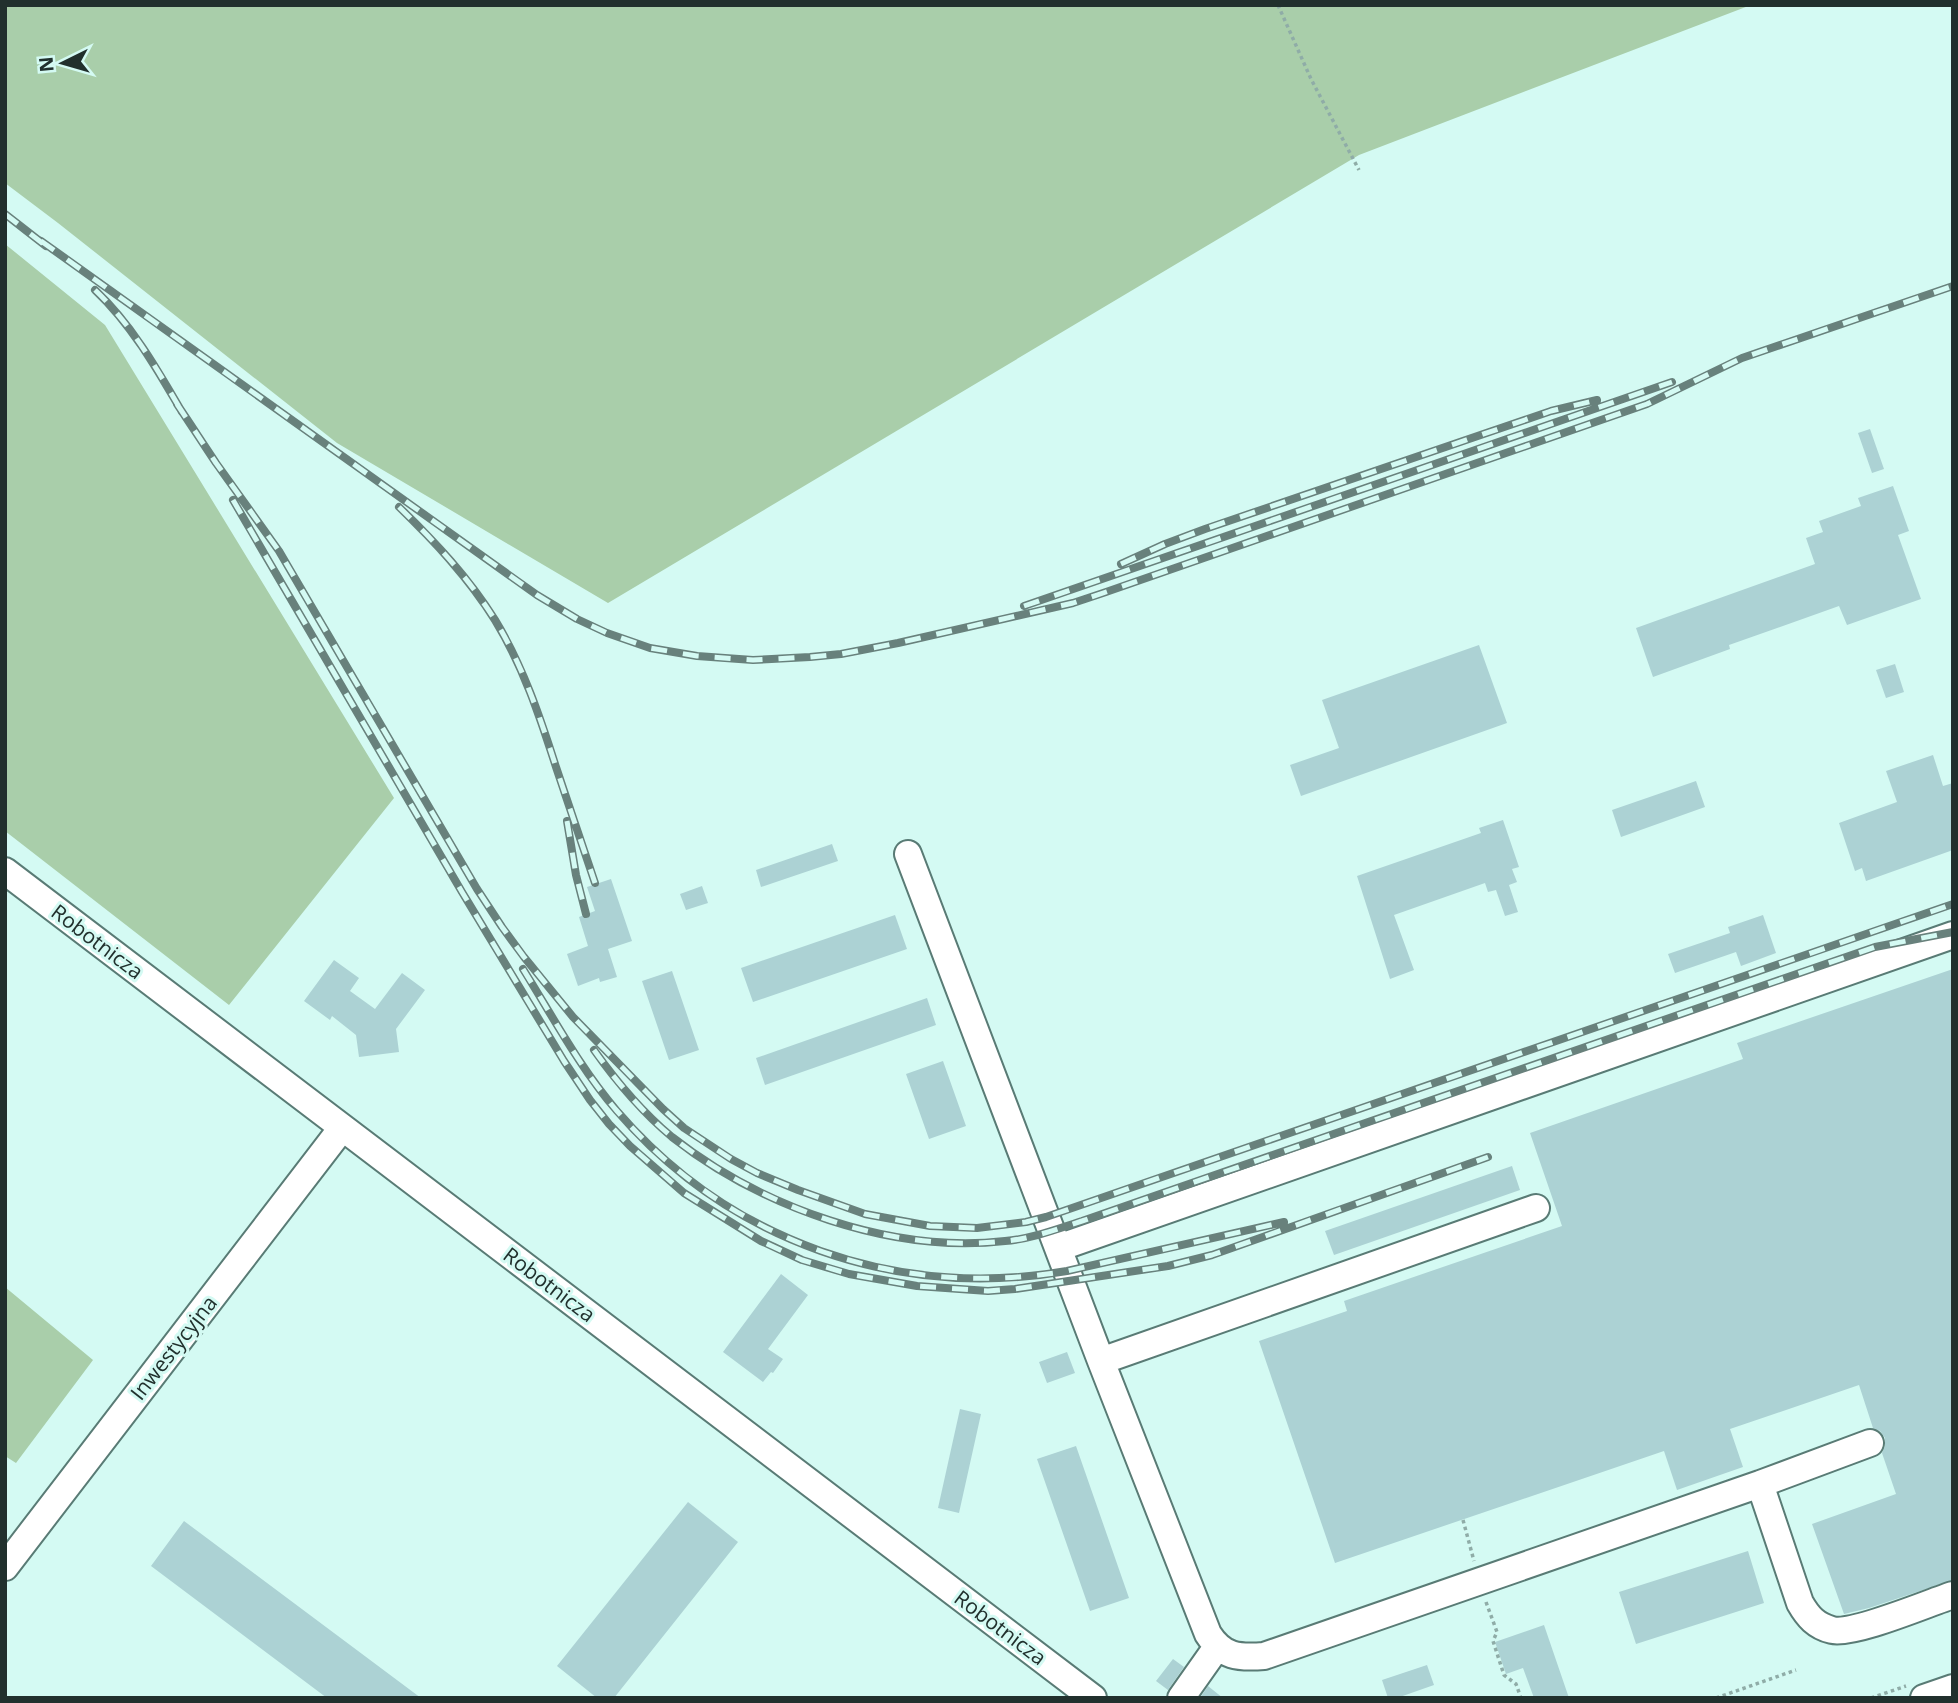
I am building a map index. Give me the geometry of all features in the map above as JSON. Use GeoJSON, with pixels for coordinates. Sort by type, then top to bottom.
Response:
{"type":"FeatureCollection","features":[{"type":"Feature","properties":{"kind":"street"},"geometry":{"type":"LineString","coordinates":[[908,854],[1101,1360],[1209,1634],[1217,1647],[1231,1654],[1264,1656],[1760,1484],[1870,1443]]}},
{"type":"Feature","properties":{"kind":"street","name":"Robotnicza"},"geometry":{"type":"LineString","coordinates":[[5,871],[1093,1698]]}},
{"type":"Feature","properties":{"kind":"street"},"geometry":{"type":"LineString","coordinates":[[1058,1248],[1953,935]]}},
{"type":"Feature","properties":{"kind":"street","name":"Inwestycyjna"},"geometry":{"type":"LineString","coordinates":[[5,1567],[342,1128]]}},
{"type":"Feature","properties":{"kind":"street"},"geometry":{"type":"LineString","coordinates":[[1101,1360],[1536,1208]]}},
{"type":"Feature","properties":{"kind":"street"},"geometry":{"type":"LineString","coordinates":[[1760,1484],[1800,1603],[1808,1618],[1820,1626],[1835,1631],[1853,1629],[1953,1595]]}},
{"type":"Feature","properties":{"kind":"street"},"geometry":{"type":"LineString","coordinates":[[1181,1698],[1217,1647]]}},
{"type":"Feature","properties":{"kind":"street"},"geometry":{"type":"LineString","coordinates":[[1924,1698],[1953,1688]]}},
{"type":"Feature","properties":{"kind":"path"},"geometry":{"type":"LineString","coordinates":[[1278,5],[1311,79],[1359,170]]}},
{"type":"Feature","properties":{"kind":"path"},"geometry":{"type":"LineString","coordinates":[[1464,1520],[1479,1581],[1497,1632],[1493,1641],[1504,1675],[1516,1684],[1521,1698]]}},
{"type":"Feature","properties":{"kind":"path"},"geometry":{"type":"LineString","coordinates":[[1716,1698],[1797,1670]]}},
{"type":"Feature","properties":{"kind":"green space"},"geometry":{"type":"Polygon","coordinates":[[[5,5],[1751,5],[1359,155],[608,603],[337,443],[5,183],[5,5]]]}},
{"type":"Feature","properties":{"kind":"green space"},"geometry":{"type":"Polygon","coordinates":[[[5,244],[105,325],[394,798],[229,1005],[5,831],[5,244]]]}},
{"type":"Feature","properties":{"kind":"green space"},"geometry":{"type":"Polygon","coordinates":[[[5,1287],[93,1360],[16,1463],[5,1456],[5,1287]]]}},
{"type":"Feature","properties":{"kind":"building"},"geometry":{"type":"Polygon","coordinates":[[[1870,429],[1884,469],[1872,473],[1858,433],[1870,429]]]}},
{"type":"Feature","properties":{"kind":"building"},"geometry":{"type":"Polygon","coordinates":[[[1893,486],[1909,531],[1898,535],[1921,599],[1847,625],[1839,606],[1729,645],[1730,649],[1653,677],[1636,628],[1815,564],[1806,538],[1823,532],[1819,521],[1861,506],[1858,498],[1893,486]]]}},
{"type":"Feature","properties":{"kind":"building"},"geometry":{"type":"Polygon","coordinates":[[[1479,645],[1507,723],[1301,796],[1290,765],[1339,748],[1322,700],[1479,645]]]}},
{"type":"Feature","properties":{"kind":"building"},"geometry":{"type":"Polygon","coordinates":[[[1895,664],[1904,692],[1886,698],[1876,670],[1895,664]]]}},
{"type":"Feature","properties":{"kind":"building"},"geometry":{"type":"Polygon","coordinates":[[[1933,755],[1943,786],[1953,783],[1953,850],[1866,881],[1862,868],[1855,871],[1839,823],[1897,802],[1886,771],[1933,755]]]}},
{"type":"Feature","properties":{"kind":"building"},"geometry":{"type":"Polygon","coordinates":[[[1696,781],[1705,807],[1621,837],[1612,810],[1696,781]]]}},
{"type":"Feature","properties":{"kind":"building"},"geometry":{"type":"Polygon","coordinates":[[[1503,820],[1519,867],[1512,869],[1517,882],[1509,885],[1518,912],[1505,916],[1496,890],[1488,892],[1485,883],[1394,915],[1414,970],[1390,979],[1357,876],[1481,833],[1479,828],[1503,820]]]}},
{"type":"Feature","properties":{"kind":"building"},"geometry":{"type":"Polygon","coordinates":[[[832,844],[838,861],[761,887],[756,870],[832,844]]]}},
{"type":"Feature","properties":{"kind":"building"},"geometry":{"type":"Polygon","coordinates":[[[611,879],[632,941],[608,949],[617,977],[600,982],[599,978],[578,986],[567,954],[588,946],[579,917],[595,911],[587,887],[611,879]]]}},
{"type":"Feature","properties":{"kind":"building"},"geometry":{"type":"Polygon","coordinates":[[[702,886],[708,903],[686,910],[680,894],[702,886]]]}},
{"type":"Feature","properties":{"kind":"building"},"geometry":{"type":"Polygon","coordinates":[[[895,915],[907,949],[753,1002],[741,968],[895,915]]]}},
{"type":"Feature","properties":{"kind":"building"},"geometry":{"type":"Polygon","coordinates":[[[1763,915],[1776,953],[1741,966],[1736,952],[1675,973],[1668,954],[1730,933],[1728,927],[1763,915]]]}},
{"type":"Feature","properties":{"kind":"building"},"geometry":{"type":"Polygon","coordinates":[[[334,960],[359,978],[350,991],[375,1009],[402,973],[425,990],[396,1029],[399,1052],[359,1057],[356,1035],[332,1016],[330,1020],[304,1001],[334,960]]]}},
{"type":"Feature","properties":{"kind":"building"},"geometry":{"type":"Polygon","coordinates":[[[1953,969],[1953,1580],[1844,1614],[1812,1524],[1896,1494],[1882,1453],[1885,1438],[1880,1431],[1873,1428],[1859,1385],[1730,1429],[1743,1467],[1677,1490],[1664,1451],[1335,1563],[1259,1341],[1347,1311],[1344,1301],[1562,1226],[1530,1133],[1743,1059],[1737,1043],[1953,969]]]}},
{"type":"Feature","properties":{"kind":"building"},"geometry":{"type":"Polygon","coordinates":[[[672,971],[699,1050],[669,1060],[642,981],[672,971]]]}},
{"type":"Feature","properties":{"kind":"building"},"geometry":{"type":"Polygon","coordinates":[[[927,998],[936,1025],[765,1085],[756,1058],[927,998]]]}},
{"type":"Feature","properties":{"kind":"building"},"geometry":{"type":"Polygon","coordinates":[[[943,1061],[966,1126],[929,1139],[906,1074],[943,1061]]]}},
{"type":"Feature","properties":{"kind":"building"},"geometry":{"type":"Polygon","coordinates":[[[1512,1166],[1520,1190],[1334,1255],[1325,1231],[1512,1166]]]}},
{"type":"Feature","properties":{"kind":"building"},"geometry":{"type":"Polygon","coordinates":[[[781,1274],[808,1295],[768,1349],[783,1359],[763,1382],[723,1352],[781,1274]]]}},
{"type":"Feature","properties":{"kind":"building"},"geometry":{"type":"Polygon","coordinates":[[[1067,1352],[1075,1373],[1047,1383],[1039,1362],[1067,1352]]]}},
{"type":"Feature","properties":{"kind":"building"},"geometry":{"type":"Polygon","coordinates":[[[960,1409],[981,1414],[959,1513],[938,1508],[960,1409]]]}},
{"type":"Feature","properties":{"kind":"building"},"geometry":{"type":"Polygon","coordinates":[[[1076,1446],[1129,1598],[1090,1611],[1037,1459],[1076,1446]]]}},
{"type":"Feature","properties":{"kind":"building"},"geometry":{"type":"Polygon","coordinates":[[[688,1502],[738,1542],[614,1698],[597,1698],[557,1666],[688,1502]]]}},
{"type":"Feature","properties":{"kind":"building"},"geometry":{"type":"Polygon","coordinates":[[[184,1521],[421,1698],[327,1698],[151,1566],[184,1521]]]}},
{"type":"Feature","properties":{"kind":"building"},"geometry":{"type":"Polygon","coordinates":[[[1748,1551],[1764,1603],[1636,1644],[1619,1592],[1748,1551]]]}},
{"type":"Feature","properties":{"kind":"building"},"geometry":{"type":"Polygon","coordinates":[[[1544,1625],[1569,1698],[1534,1698],[1523,1668],[1506,1674],[1495,1642],[1544,1625]]]}},
{"type":"Feature","properties":{"kind":"building"},"geometry":{"type":"Polygon","coordinates":[[[1173,1659],[1184,1667],[1168,1690],[1156,1681],[1173,1659]]]}},
{"type":"Feature","properties":{"kind":"building"},"geometry":{"type":"Polygon","coordinates":[[[1427,1665],[1434,1685],[1397,1698],[1388,1698],[1382,1680],[1427,1665]]]}},
{"type":"Feature","properties":{"kind":"building"},"geometry":{"type":"Polygon","coordinates":[[[1208,1686],[1223,1698],[1200,1698],[1208,1686]]]}},
{"type":"Feature","properties":{"kind":"railway"},"geometry":{"type":"LineString","coordinates":[[5,214],[46,246]]}},
{"type":"Feature","properties":{"kind":"railway"},"geometry":{"type":"LineString","coordinates":[[41,241],[537,595],[577,619],[650,648],[697,656],[753,660],[841,654],[1073,603],[1647,404],[1742,358],[1953,286]]}},
{"type":"Feature","properties":{"kind":"railway"},"geometry":{"type":"LineString","coordinates":[[95,290],[132,333],[182,412]]}},
{"type":"Feature","properties":{"kind":"railway"},"geometry":{"type":"LineString","coordinates":[[1024,606],[1672,382]]}},
{"type":"Feature","properties":{"kind":"railway"},"geometry":{"type":"LineString","coordinates":[[1121,564],[1205,529],[1551,411],[1597,400]]}},
{"type":"Feature","properties":{"kind":"railway"},"geometry":{"type":"LineString","coordinates":[[177,404],[279,551],[477,889],[524,957],[573,1017],[684,1128],[757,1173],[865,1214],[930,1226],[977,1228],[1046,1217],[1953,904]]}},
{"type":"Feature","properties":{"kind":"railway"},"geometry":{"type":"LineString","coordinates":[[233,500],[462,892],[590,1100],[630,1146],[684,1193],[761,1241],[802,1260],[849,1274],[917,1286],[988,1291],[1015,1289],[1168,1266],[1212,1255],[1488,1157]]}},
{"type":"Feature","properties":{"kind":"railway"},"geometry":{"type":"LineString","coordinates":[[399,507],[462,575],[485,604],[505,637],[537,711],[595,883]]}},
{"type":"Feature","properties":{"kind":"railway"},"geometry":{"type":"LineString","coordinates":[[567,821],[586,914]]}},
{"type":"Feature","properties":{"kind":"railway"},"geometry":{"type":"LineString","coordinates":[[594,1050],[630,1096],[672,1137],[746,1185],[786,1204],[829,1220],[917,1240],[962,1243],[1005,1241],[1034,1236],[1082,1221],[1875,947],[1953,932]]}},
{"type":"Feature","properties":{"kind":"railway"},"geometry":{"type":"LineString","coordinates":[[523,969],[567,1042],[604,1095],[662,1157],[711,1195],[764,1227],[821,1251],[880,1268],[941,1277],[1003,1278],[1067,1271],[1284,1222]]}}]}
